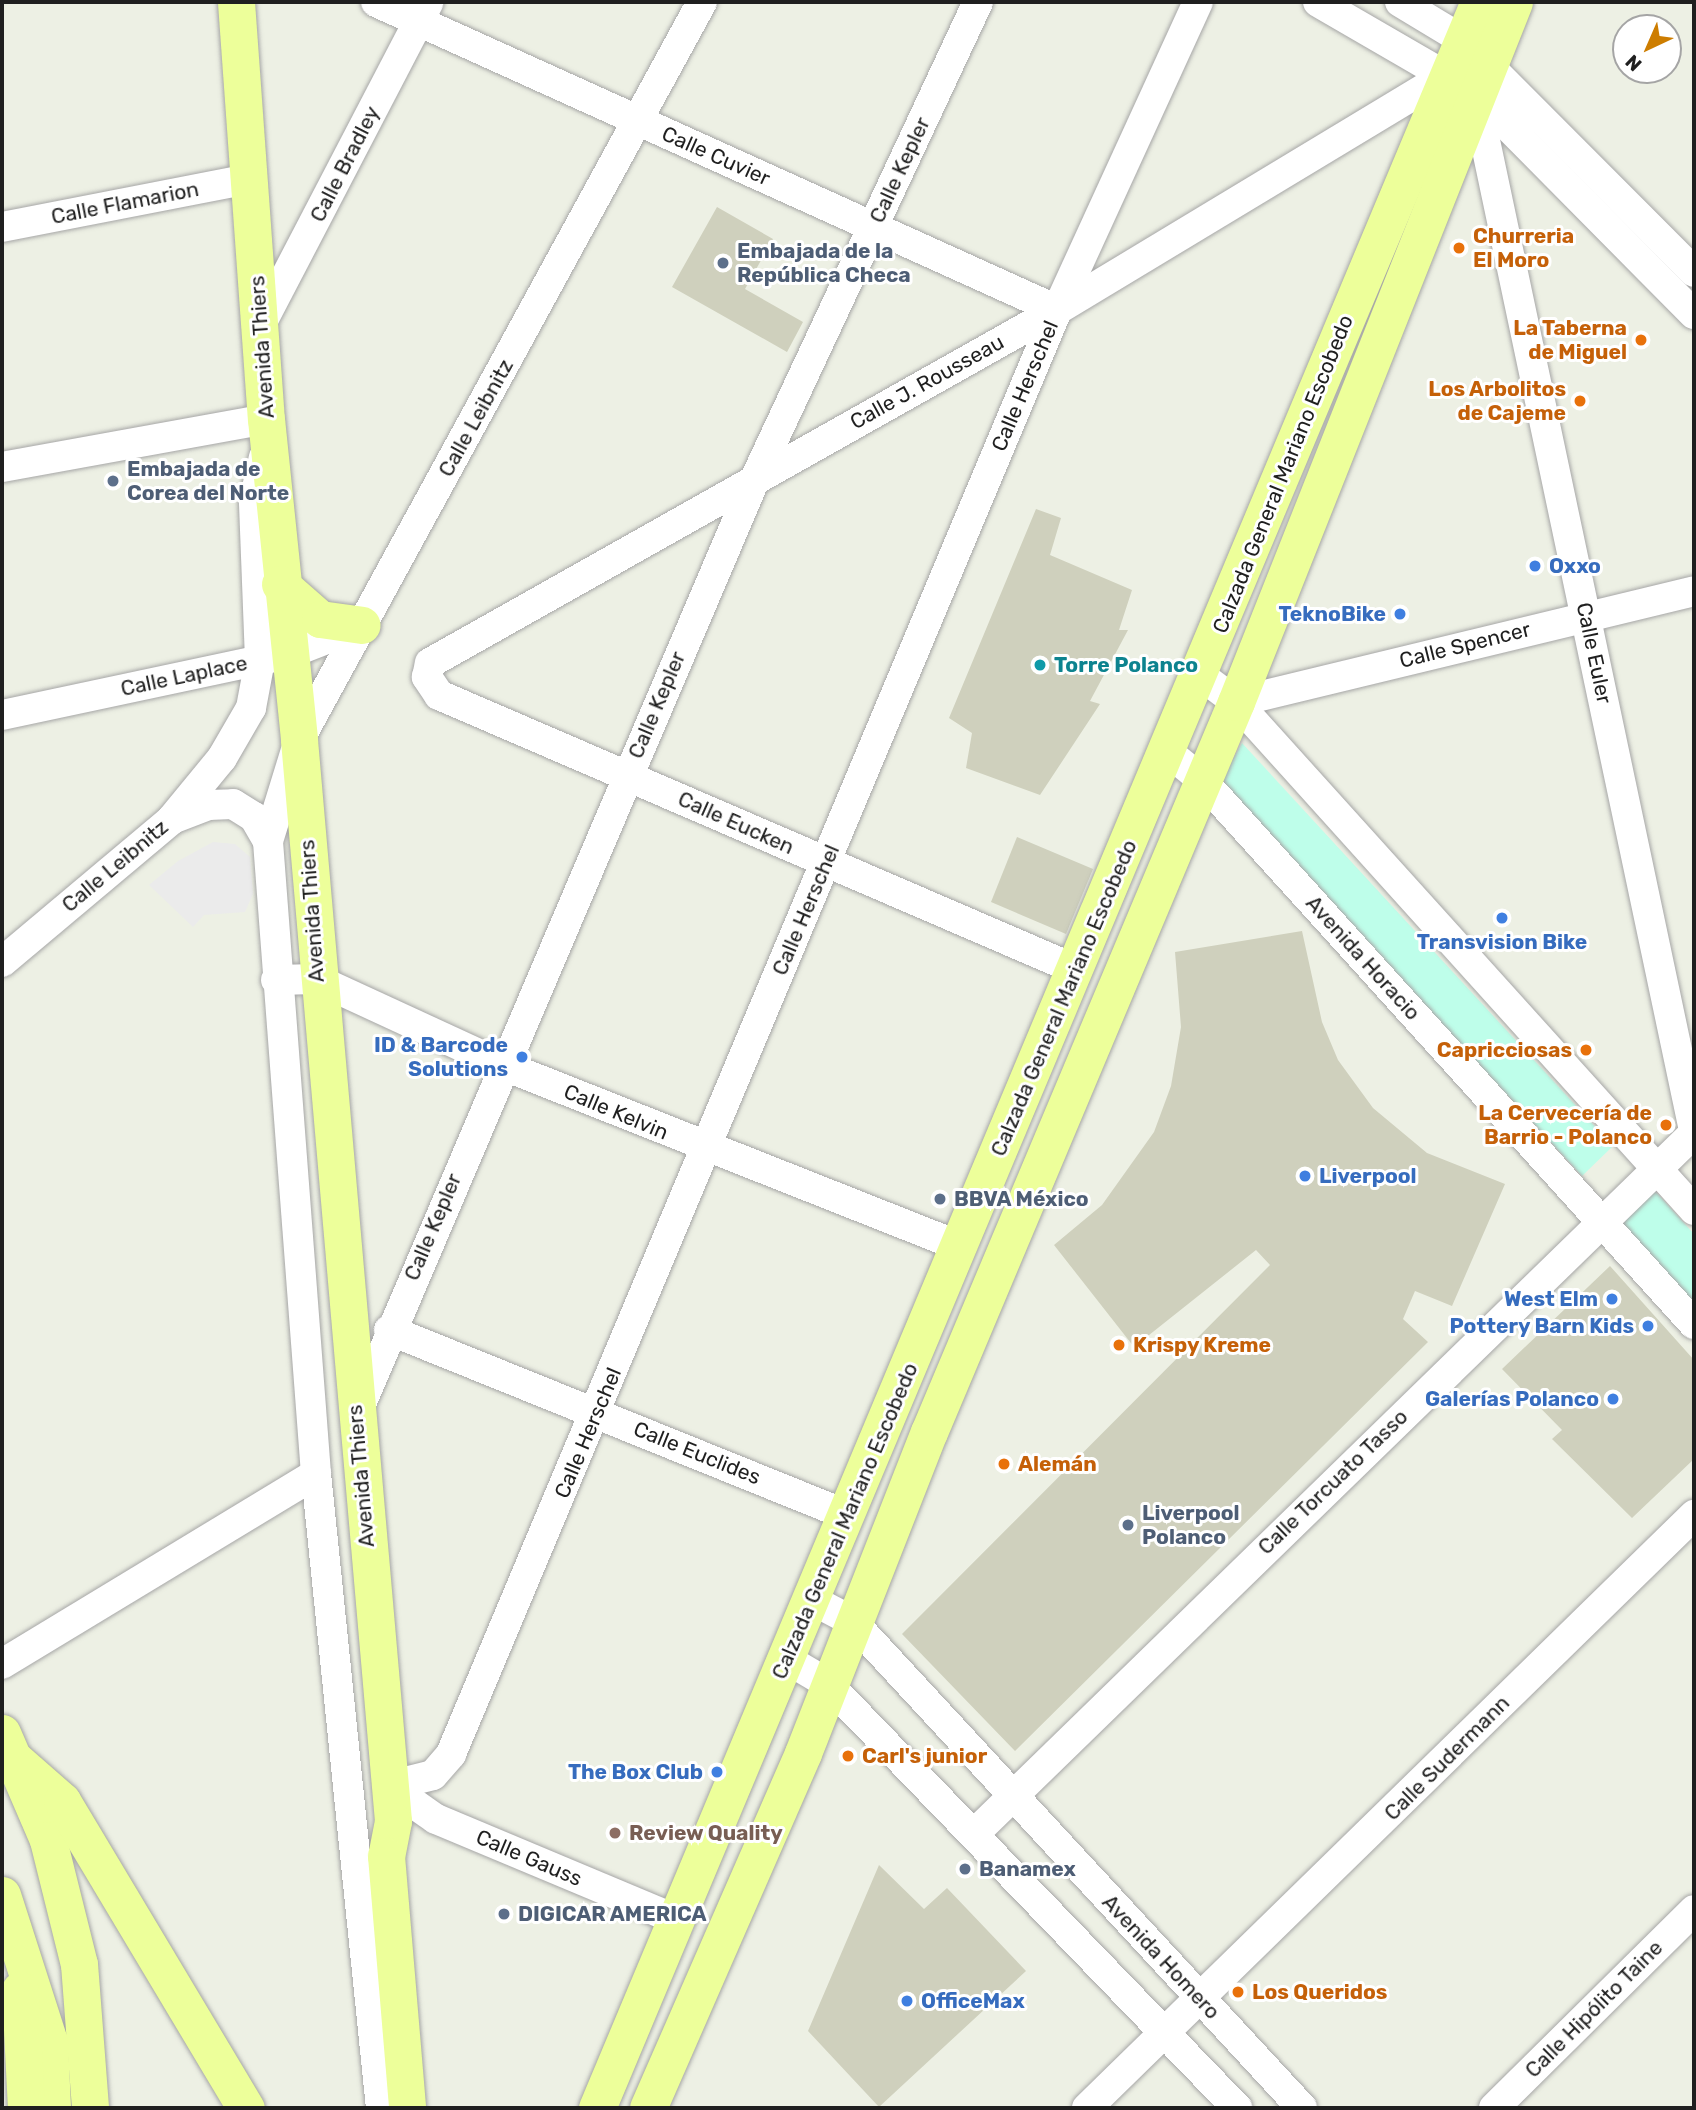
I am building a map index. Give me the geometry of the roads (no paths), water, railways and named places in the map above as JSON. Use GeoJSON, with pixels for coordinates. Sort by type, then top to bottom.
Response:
{"type":"FeatureCollection","features":[{"type":"Feature","properties":{"kind":"main road","name":"Avenida Thiers"},"geometry":{"type":"LineString","coordinates":[[236,2],[280,584],[274,657],[299,740],[316,979],[391,1804]]}},
{"type":"Feature","properties":{"kind":"main road","name":"Calzada General Mariano Escobedo"},"geometry":{"type":"LineString","coordinates":[[648,2108],[803,1754],[852,1621],[1201,779],[1236,702],[1468,68],[1479,2]]}},
{"type":"Feature","properties":{"kind":"main road","name":"Calzada General Mariano Escobedo"},"geometry":{"type":"LineString","coordinates":[[597,2108],[675,1919],[788,1660],[1200,675],[1468,68],[1514,2]]}},
{"type":"Feature","properties":{"kind":"main road"},"geometry":{"type":"LineString","coordinates":[[280,584],[320,619],[362,625]]}},
{"type":"Feature","properties":{"kind":"main road"},"geometry":{"type":"LineString","coordinates":[[8,1746],[48,1840],[79,1964],[90,2108]]}},
{"type":"Feature","properties":{"kind":"main road"},"geometry":{"type":"LineString","coordinates":[[8,1746],[62,1801],[246,2108]]}},
{"type":"Feature","properties":{"kind":"main road"},"geometry":{"type":"LineString","coordinates":[[391,1804],[386,1856],[407,2108]]}},
{"type":"Feature","properties":{"kind":"main road"},"geometry":{"type":"LineString","coordinates":[[391,1804],[411,1852],[433,2108]]}},
{"type":"Feature","properties":{"kind":"main road"},"geometry":{"type":"LineString","coordinates":[[2,1895],[19,1940],[48,2041],[52,2108]]}},
{"type":"Feature","properties":{"kind":"main road"},"geometry":{"type":"LineString","coordinates":[[19,1940],[26,2108]]}},
{"type":"Feature","properties":{"kind":"street","name":"Calle Cuvier"},"geometry":{"type":"LineString","coordinates":[[376,2],[424,12],[638,121],[1057,310]]}},
{"type":"Feature","properties":{"kind":"street","name":"Calle Leibnitz"},"geometry":{"type":"LineString","coordinates":[[268,841],[299,740],[702,2]]}},
{"type":"Feature","properties":{"kind":"street","name":"Calle Kepler"},"geometry":{"type":"LineString","coordinates":[[355,1418],[389,1330],[755,479],[978,2]]}},
{"type":"Feature","properties":{"kind":"street","name":"Calle Herschel"},"geometry":{"type":"LineString","coordinates":[[391,1804],[433,1775],[451,1754],[597,1412],[1057,310],[1198,2]]}},
{"type":"Feature","properties":{"kind":"street"},"geometry":{"type":"LineString","coordinates":[[1318,2],[1468,68],[1694,314]]}},
{"type":"Feature","properties":{"kind":"street"},"geometry":{"type":"LineString","coordinates":[[1400,2],[1468,68],[1694,272]]}},
{"type":"Feature","properties":{"kind":"street","name":"Calle Bradley"},"geometry":{"type":"LineString","coordinates":[[260,326],[424,12]]}},
{"type":"Feature","properties":{"kind":"street","name":"Calle J. Rousseau"},"geometry":{"type":"LineString","coordinates":[[439,655],[1057,310],[1468,68]]}},
{"type":"Feature","properties":{"kind":"street","name":"Calle Euler"},"geometry":{"type":"LineString","coordinates":[[1468,68],[1694,1131]]}},
{"type":"Feature","properties":{"kind":"street","name":"Calle Flamarion"},"geometry":{"type":"LineString","coordinates":[[2,227],[249,180]]}},
{"type":"Feature","properties":{"kind":"street","name":"Calle Leibnitz"},"geometry":{"type":"LineString","coordinates":[[2,962],[172,820],[222,758],[251,708],[274,657],[254,501],[267,427]]}},
{"type":"Feature","properties":{"kind":"street"},"geometry":{"type":"LineString","coordinates":[[2,467],[267,427]]}},
{"type":"Feature","properties":{"kind":"street","name":"Calle Spencer"},"geometry":{"type":"LineString","coordinates":[[1236,702],[1586,615],[1694,591]]}},
{"type":"Feature","properties":{"kind":"street","name":"Calle Laplace"},"geometry":{"type":"LineString","coordinates":[[2,715],[274,657],[362,625]]}},
{"type":"Feature","properties":{"kind":"street","name":"Calle Eucken"},"geometry":{"type":"LineString","coordinates":[[439,655],[426,677],[439,695],[1077,970]]}},
{"type":"Feature","properties":{"kind":"street"},"geometry":{"type":"LineString","coordinates":[[1200,675],[1236,702],[1694,1210]]}},
{"type":"Feature","properties":{"kind":"street","name":"Avenida Horacio"},"geometry":{"type":"LineString","coordinates":[[1168,752],[1201,779],[1694,1324]]}},
{"type":"Feature","properties":{"kind":"street"},"geometry":{"type":"LineString","coordinates":[[172,820],[208,805],[233,804],[254,817],[268,841]]}},
{"type":"Feature","properties":{"kind":"street","name":"Avenida Thiers"},"geometry":{"type":"LineString","coordinates":[[268,841],[276,980],[316,1474],[381,2108]]}},
{"type":"Feature","properties":{"kind":"street","name":"Calle Kelvin"},"geometry":{"type":"LineString","coordinates":[[276,980],[316,979],[502,1065],[705,1149],[960,1246]]}},
{"type":"Feature","properties":{"kind":"street","name":"Calle Torcuato Tasso"},"geometry":{"type":"LineString","coordinates":[[974,1834],[1694,1131]]}},
{"type":"Feature","properties":{"kind":"street","name":"Calle Euclides"},"geometry":{"type":"LineString","coordinates":[[389,1330],[847,1515]]}},
{"type":"Feature","properties":{"kind":"street"},"geometry":{"type":"LineString","coordinates":[[2,1664],[316,1474]]}},
{"type":"Feature","properties":{"kind":"street","name":"Calle Sudermann"},"geometry":{"type":"LineString","coordinates":[[1166,2033],[1694,1515]]}},
{"type":"Feature","properties":{"kind":"street","name":"Avenida Homero"},"geometry":{"type":"LineString","coordinates":[[812,1600],[852,1621],[1200,2001],[1303,2108]]}},
{"type":"Feature","properties":{"kind":"street"},"geometry":{"type":"LineString","coordinates":[[788,1660],[827,1683],[1237,2108]]}},
{"type":"Feature","properties":{"kind":"street","name":"Calle Gauss"},"geometry":{"type":"LineString","coordinates":[[391,1804],[436,1819],[675,1919]]}},
{"type":"Feature","properties":{"kind":"street","name":"Calle Hipólito Taine"},"geometry":{"type":"LineString","coordinates":[[1494,2108],[1694,1910]]}},
{"type":"Feature","properties":{"kind":"street"},"geometry":{"type":"LineString","coordinates":[[1087,2108],[1166,2033]]}},
{"type":"Feature","properties":{"kind":"place","name":"Churreria El Moro"},"geometry":{"type":"Point","coordinates":[1459,248]}},
{"type":"Feature","properties":{"kind":"place","name":"Embajada de la República Checa"},"geometry":{"type":"Point","coordinates":[723,263]}},
{"type":"Feature","properties":{"kind":"place","name":"La Taberna de Miguel"},"geometry":{"type":"Point","coordinates":[1641,340]}},
{"type":"Feature","properties":{"kind":"place","name":"Los Arbolitos de Cajeme"},"geometry":{"type":"Point","coordinates":[1580,401]}},
{"type":"Feature","properties":{"kind":"place","name":"Embajada de Corea del Norte"},"geometry":{"type":"Point","coordinates":[113,481]}},
{"type":"Feature","properties":{"kind":"place","name":"Oxxo"},"geometry":{"type":"Point","coordinates":[1535,566]}},
{"type":"Feature","properties":{"kind":"place","name":"TeknoBike"},"geometry":{"type":"Point","coordinates":[1400,614]}},
{"type":"Feature","properties":{"kind":"place","name":"Torre Polanco"},"geometry":{"type":"Point","coordinates":[1040,665]}},
{"type":"Feature","properties":{"kind":"place","name":"Transvision Bike"},"geometry":{"type":"Point","coordinates":[1502,918]}},
{"type":"Feature","properties":{"kind":"place","name":"Capricciosas"},"geometry":{"type":"Point","coordinates":[1586,1050]}},
{"type":"Feature","properties":{"kind":"place","name":"ID & Barcode Solutions"},"geometry":{"type":"Point","coordinates":[522,1057]}},
{"type":"Feature","properties":{"kind":"place","name":"La Cervecería de Barrio - Polanco"},"geometry":{"type":"Point","coordinates":[1666,1125]}},
{"type":"Feature","properties":{"kind":"place","name":"Liverpool"},"geometry":{"type":"Point","coordinates":[1305,1176]}},
{"type":"Feature","properties":{"kind":"place","name":"BBVA México"},"geometry":{"type":"Point","coordinates":[940,1199]}},
{"type":"Feature","properties":{"kind":"place","name":"West Elm"},"geometry":{"type":"Point","coordinates":[1612,1299]}},
{"type":"Feature","properties":{"kind":"place","name":"Pottery Barn Kids"},"geometry":{"type":"Point","coordinates":[1648,1326]}},
{"type":"Feature","properties":{"kind":"place","name":"Krispy Kreme"},"geometry":{"type":"Point","coordinates":[1119,1345]}},
{"type":"Feature","properties":{"kind":"place","name":"Galerías Polanco"},"geometry":{"type":"Point","coordinates":[1613,1399]}},
{"type":"Feature","properties":{"kind":"place","name":"Alemán"},"geometry":{"type":"Point","coordinates":[1004,1464]}},
{"type":"Feature","properties":{"kind":"place","name":"Liverpool Polanco"},"geometry":{"type":"Point","coordinates":[1128,1525]}},
{"type":"Feature","properties":{"kind":"place","name":"Carl's junior"},"geometry":{"type":"Point","coordinates":[848,1756]}},
{"type":"Feature","properties":{"kind":"place","name":"The Box Club"},"geometry":{"type":"Point","coordinates":[717,1772]}},
{"type":"Feature","properties":{"kind":"place","name":"Review Quality"},"geometry":{"type":"Point","coordinates":[615,1833]}},
{"type":"Feature","properties":{"kind":"place","name":"Banamex"},"geometry":{"type":"Point","coordinates":[965,1869]}},
{"type":"Feature","properties":{"kind":"place","name":"DIGICAR AMERICA"},"geometry":{"type":"Point","coordinates":[504,1914]}},
{"type":"Feature","properties":{"kind":"place","name":"Los Queridos"},"geometry":{"type":"Point","coordinates":[1238,1992]}},
{"type":"Feature","properties":{"kind":"place","name":"OfficeMax"},"geometry":{"type":"Point","coordinates":[907,2001]}}]}
